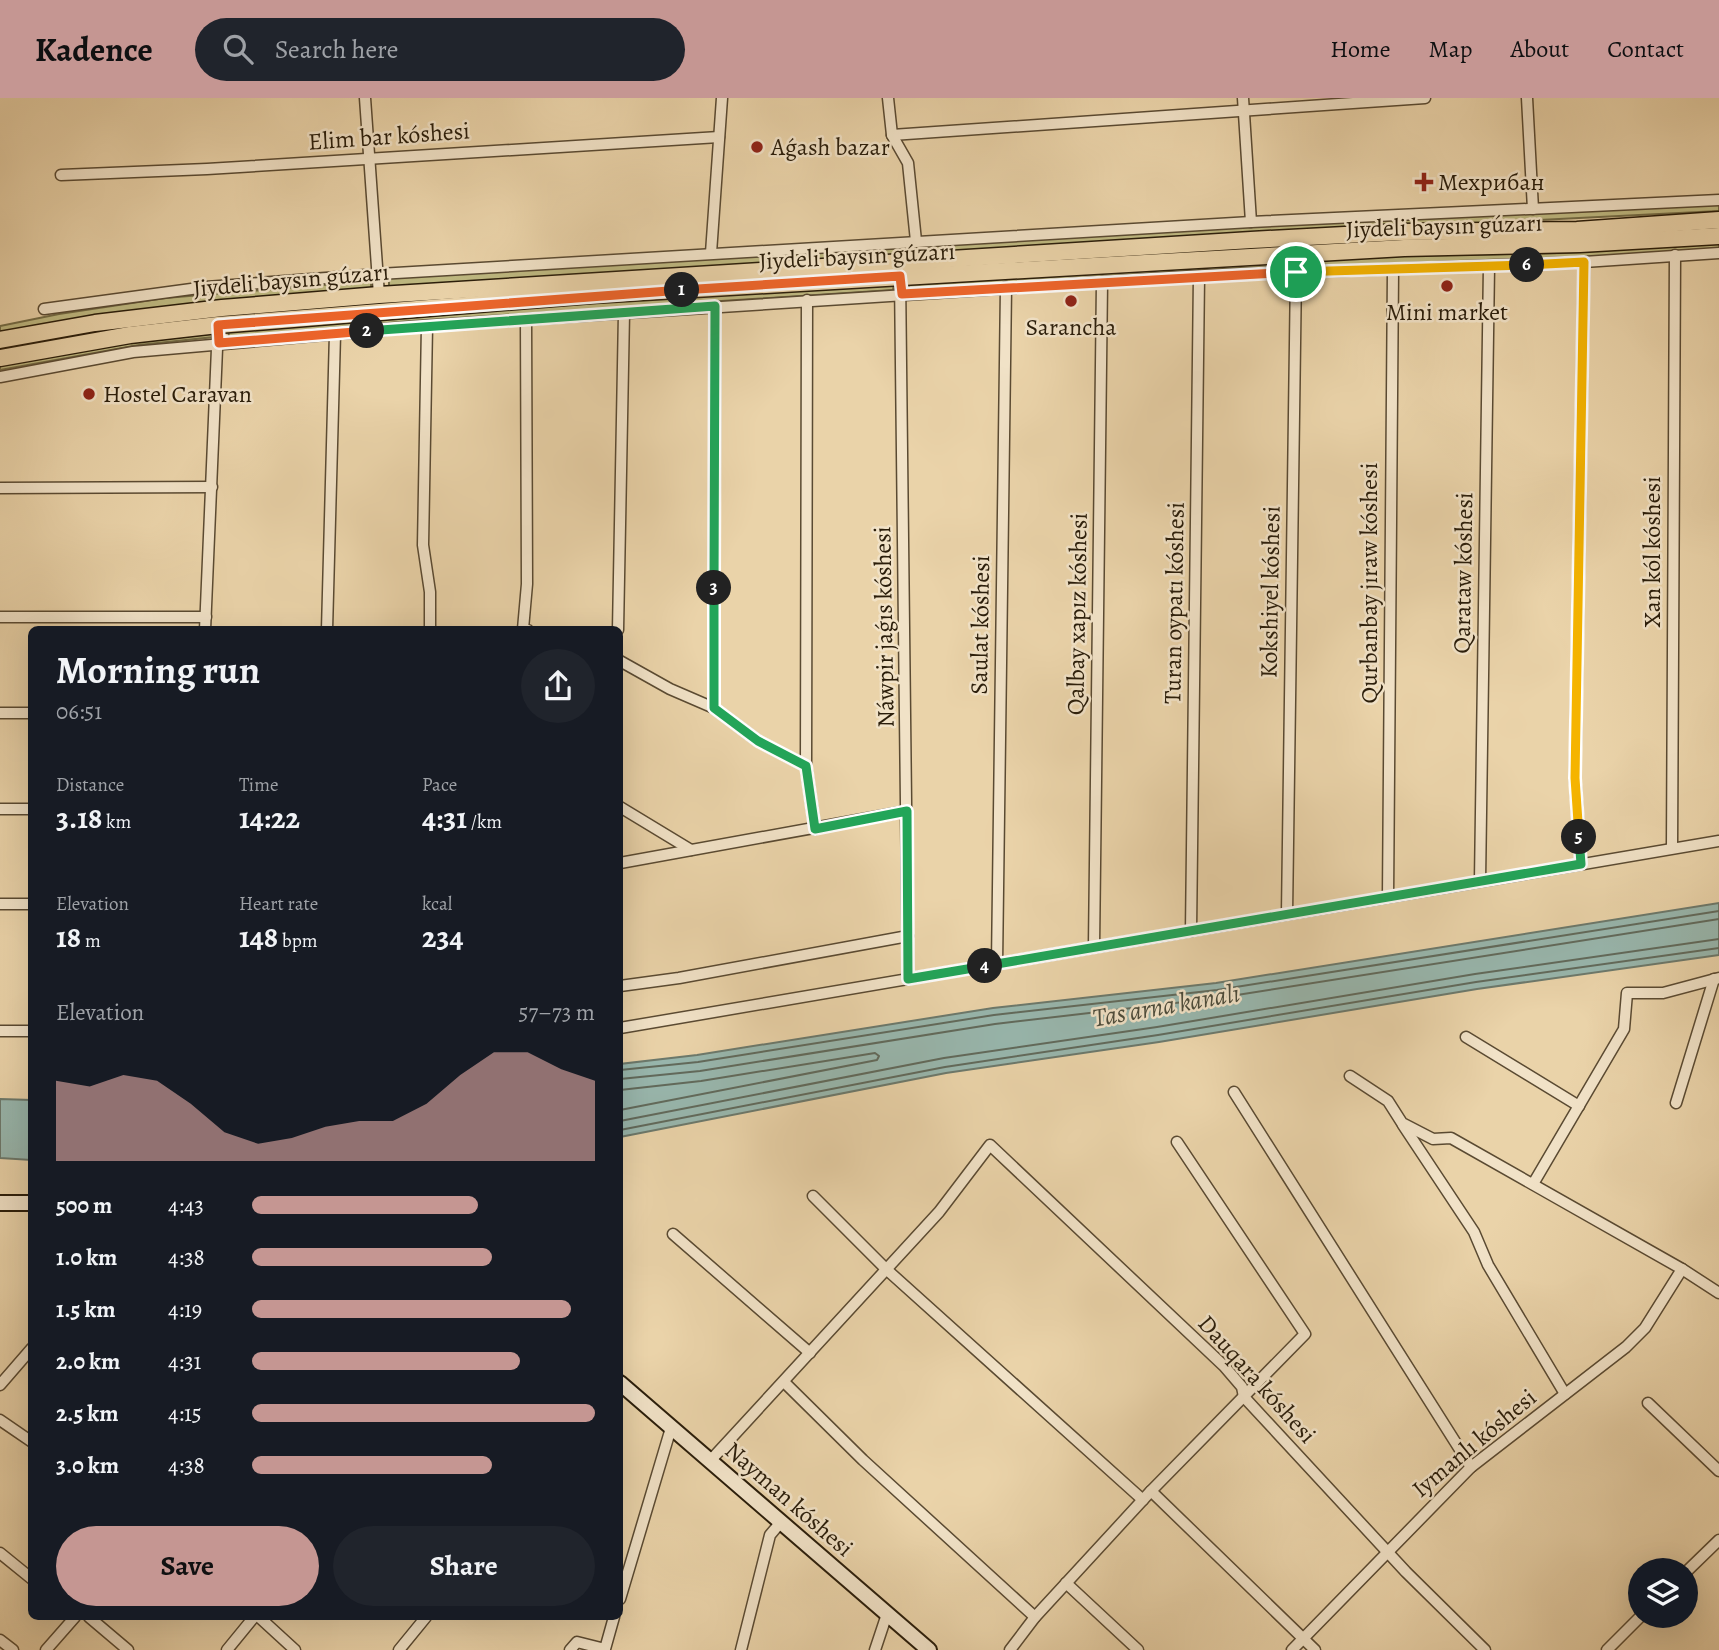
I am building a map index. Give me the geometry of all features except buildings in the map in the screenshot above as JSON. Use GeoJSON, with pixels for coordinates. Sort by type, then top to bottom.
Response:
{"type":"FeatureCollection","features":[{"type":"Feature","properties":{"kind":"main road","name":"Jiydeli baysın gúzarı"},"geometry":{"type":"LineString","coordinates":[[0,340],[95,323],[222,308],[379,295],[1292,237],[1400,232],[1577,230],[1719,220]]}},
{"type":"Feature","properties":{"kind":"main road","name":"Jiydeli baysın gúzarı"},"geometry":{"type":"LineString","coordinates":[[0,358],[130,335],[218,325],[592,295],[1404,248],[1580,244],[1719,236]]}},
{"type":"Feature","properties":{"kind":"main road"},"geometry":{"type":"LineString","coordinates":[[0,1203],[28,1203]]}},
{"type":"Feature","properties":{"kind":"main road","name":"Nayman kóshesi"},"geometry":{"type":"LineString","coordinates":[[623,1386],[929,1650]]}},
{"type":"Feature","properties":{"kind":"street"},"geometry":{"type":"LineString","coordinates":[[365,98],[379,295]]}},
{"type":"Feature","properties":{"kind":"street"},"geometry":{"type":"LineString","coordinates":[[711,253],[722,98]]}},
{"type":"Feature","properties":{"kind":"street"},"geometry":{"type":"LineString","coordinates":[[888,98],[892,135],[908,163],[916,241]]}},
{"type":"Feature","properties":{"kind":"street"},"geometry":{"type":"LineString","coordinates":[[1243,98],[1251,222]]}},
{"type":"Feature","properties":{"kind":"street"},"geometry":{"type":"LineString","coordinates":[[892,135],[1425,98]]}},
{"type":"Feature","properties":{"kind":"street"},"geometry":{"type":"LineString","coordinates":[[1527,98],[1533,209]]}},
{"type":"Feature","properties":{"kind":"street","name":"Elim bar kóshesi"},"geometry":{"type":"LineString","coordinates":[[61,175],[719,137]]}},
{"type":"Feature","properties":{"kind":"street"},"geometry":{"type":"LineString","coordinates":[[44,309],[206,286],[379,274],[1251,222],[1719,200]]}},
{"type":"Feature","properties":{"kind":"street"},"geometry":{"type":"LineString","coordinates":[[0,377],[133,352],[427,326],[1199,276],[1584,262],[1719,253]]}},
{"type":"Feature","properties":{"kind":"street","name":"Xan kól kóshesi"},"geometry":{"type":"LineString","coordinates":[[1672,848],[1675,255]]}},
{"type":"Feature","properties":{"kind":"street"},"geometry":{"type":"LineString","coordinates":[[1581,864],[1575,778],[1584,262]]}},
{"type":"Feature","properties":{"kind":"street","name":"Qarataw kóshesi"},"geometry":{"type":"LineString","coordinates":[[1480,881],[1489,266]]}},
{"type":"Feature","properties":{"kind":"street","name":"Qurbanbay jıraw kóshesi"},"geometry":{"type":"LineString","coordinates":[[1388,897],[1392,270]]}},
{"type":"Feature","properties":{"kind":"street","name":"Kokshiyel kóshesi"},"geometry":{"type":"LineString","coordinates":[[1287,914],[1296,272]]}},
{"type":"Feature","properties":{"kind":"street","name":"Náwpir jaǵıs kóshesi"},"geometry":{"type":"LineString","coordinates":[[900,276],[908,979]]}},
{"type":"Feature","properties":{"kind":"street","name":"Turan oypatı kóshesi"},"geometry":{"type":"LineString","coordinates":[[1191,931],[1199,276]]}},
{"type":"Feature","properties":{"kind":"street","name":"Qalbay xapız kóshesi"},"geometry":{"type":"LineString","coordinates":[[1094,947],[1102,282]]}},
{"type":"Feature","properties":{"kind":"street","name":"Saulat kóshesi"},"geometry":{"type":"LineString","coordinates":[[997,964],[1006,287]]}},
{"type":"Feature","properties":{"kind":"street"},"geometry":{"type":"LineString","coordinates":[[807,300],[806,766],[815,829]]}},
{"type":"Feature","properties":{"kind":"street"},"geometry":{"type":"LineString","coordinates":[[714,708],[715,306]]}},
{"type":"Feature","properties":{"kind":"street"},"geometry":{"type":"LineString","coordinates":[[618,626],[624,313]]}},
{"type":"Feature","properties":{"kind":"street"},"geometry":{"type":"LineString","coordinates":[[526,626],[527,320]]}},
{"type":"Feature","properties":{"kind":"street"},"geometry":{"type":"LineString","coordinates":[[205,626],[218,325]]}},
{"type":"Feature","properties":{"kind":"street"},"geometry":{"type":"LineString","coordinates":[[427,326],[423,545],[430,592],[430,626]]}},
{"type":"Feature","properties":{"kind":"street"},"geometry":{"type":"LineString","coordinates":[[327,626],[335,334]]}},
{"type":"Feature","properties":{"kind":"street"},"geometry":{"type":"LineString","coordinates":[[0,488],[212,487]]}},
{"type":"Feature","properties":{"kind":"street"},"geometry":{"type":"LineString","coordinates":[[0,617],[206,617]]}},
{"type":"Feature","properties":{"kind":"street"},"geometry":{"type":"LineString","coordinates":[[623,663],[670,690],[714,708],[758,741],[806,766]]}},
{"type":"Feature","properties":{"kind":"street"},"geometry":{"type":"LineString","coordinates":[[0,713],[28,713]]}},
{"type":"Feature","properties":{"kind":"street"},"geometry":{"type":"LineString","coordinates":[[0,809],[28,809]]}},
{"type":"Feature","properties":{"kind":"street"},"geometry":{"type":"LineString","coordinates":[[623,809],[691,850]]}},
{"type":"Feature","properties":{"kind":"street"},"geometry":{"type":"LineString","coordinates":[[623,862],[907,811]]}},
{"type":"Feature","properties":{"kind":"street"},"geometry":{"type":"LineString","coordinates":[[623,1027],[1719,841]]}},
{"type":"Feature","properties":{"kind":"street"},"geometry":{"type":"LineString","coordinates":[[0,904],[28,904]]}},
{"type":"Feature","properties":{"kind":"street"},"geometry":{"type":"LineString","coordinates":[[623,986],[680,978],[908,936]]}},
{"type":"Feature","properties":{"kind":"street"},"geometry":{"type":"LineString","coordinates":[[1533,1184],[1624,1029],[1627,993],[1663,993],[1716,978]]}},
{"type":"Feature","properties":{"kind":"street"},"geometry":{"type":"LineString","coordinates":[[1676,1103],[1716,978]]}},
{"type":"Feature","properties":{"kind":"street"},"geometry":{"type":"LineString","coordinates":[[0,1031],[28,1031]]}},
{"type":"Feature","properties":{"kind":"street"},"geometry":{"type":"LineString","coordinates":[[1466,1037],[1579,1106]]}},
{"type":"Feature","properties":{"kind":"street"},"geometry":{"type":"LineString","coordinates":[[1350,1076],[1388,1101],[1474,1232],[1488,1265],[1565,1394]]}},
{"type":"Feature","properties":{"kind":"street"},"geometry":{"type":"LineString","coordinates":[[1234,1092],[1471,1467]]}},
{"type":"Feature","properties":{"kind":"street"},"geometry":{"type":"LineString","coordinates":[[1402,1123],[1433,1139],[1451,1138],[1682,1269],[1719,1293]]}},
{"type":"Feature","properties":{"kind":"street"},"geometry":{"type":"LineString","coordinates":[[1010,1650],[1035,1617],[1151,1491],[1305,1334],[1177,1142]]}},
{"type":"Feature","properties":{"kind":"street","name":"Dauqara kóshesi"},"geometry":{"type":"LineString","coordinates":[[886,1269],[939,1212],[990,1145],[1224,1366],[1242,1387],[1244,1397],[1387,1551],[1485,1650]]}},
{"type":"Feature","properties":{"kind":"street"},"geometry":{"type":"LineString","coordinates":[[813,1196],[886,1269],[1143,1500]]}},
{"type":"Feature","properties":{"kind":"street"},"geometry":{"type":"LineString","coordinates":[[673,1234],[810,1353]]}},
{"type":"Feature","properties":{"kind":"street"},"geometry":{"type":"LineString","coordinates":[[710,1461],[886,1269]]}},
{"type":"Feature","properties":{"kind":"street","name":"Iymanlı kóshesi"},"geometry":{"type":"LineString","coordinates":[[1292,1650],[1471,1467],[1626,1347],[1645,1328],[1682,1269]]}},
{"type":"Feature","properties":{"kind":"street"},"geometry":{"type":"LineString","coordinates":[[0,1385],[28,1353]]}},
{"type":"Feature","properties":{"kind":"street"},"geometry":{"type":"LineString","coordinates":[[784,1382],[863,1460],[1035,1617]]}},
{"type":"Feature","properties":{"kind":"street"},"geometry":{"type":"LineString","coordinates":[[1648,1403],[1719,1471]]}},
{"type":"Feature","properties":{"kind":"street"},"geometry":{"type":"LineString","coordinates":[[0,1420],[28,1439]]}},
{"type":"Feature","properties":{"kind":"street"},"geometry":{"type":"LineString","coordinates":[[623,1589],[671,1429]]}},
{"type":"Feature","properties":{"kind":"street"},"geometry":{"type":"LineString","coordinates":[[1151,1491],[1315,1650]]}},
{"type":"Feature","properties":{"kind":"street"},"geometry":{"type":"LineString","coordinates":[[741,1650],[770,1535],[781,1522]]}},
{"type":"Feature","properties":{"kind":"street"},"geometry":{"type":"LineString","coordinates":[[1698,1560],[1719,1540]]}},
{"type":"Feature","properties":{"kind":"street"},"geometry":{"type":"LineString","coordinates":[[0,1553],[28,1576]]}},
{"type":"Feature","properties":{"kind":"street"},"geometry":{"type":"LineString","coordinates":[[1066,1583],[1138,1650]]}},
{"type":"Feature","properties":{"kind":"street"},"geometry":{"type":"LineString","coordinates":[[875,1650],[887,1614]]}},
{"type":"Feature","properties":{"kind":"street"},"geometry":{"type":"LineString","coordinates":[[46,1650],[72,1620]]}},
{"type":"Feature","properties":{"kind":"street"},"geometry":{"type":"LineString","coordinates":[[93,1620],[128,1650]]}},
{"type":"Feature","properties":{"kind":"street"},"geometry":{"type":"LineString","coordinates":[[227,1650],[252,1620]]}},
{"type":"Feature","properties":{"kind":"street"},"geometry":{"type":"LineString","coordinates":[[262,1620],[295,1650]]}},
{"type":"Feature","properties":{"kind":"street"},"geometry":{"type":"LineString","coordinates":[[398,1650],[423,1620]]}},
{"type":"Feature","properties":{"kind":"street"},"geometry":{"type":"LineString","coordinates":[[570,1650],[577,1642],[605,1649],[613,1620]]}},
{"type":"Feature","properties":{"kind":"street"},"geometry":{"type":"LineString","coordinates":[[1607,1650],[1629,1628]]}},
{"type":"Feature","properties":{"kind":"shaded area"},"geometry":{"type":"Polygon","coordinates":[[[1719,204],[1719,211],[1239,235],[389,289],[389,277],[1240,226],[1719,204]]]}},
{"type":"Feature","properties":{"kind":"shaded area"},"geometry":{"type":"Polygon","coordinates":[[[1719,243],[1719,250],[1598,258],[1240,268],[909,289],[909,282],[1389,256],[1565,253],[1719,243]]]}},
{"type":"Feature","properties":{"kind":"shaded area"},"geometry":{"type":"Polygon","coordinates":[[[371,281],[371,289],[0,334],[0,326],[165,298],[371,281]]]}},
{"type":"Feature","properties":{"kind":"shaded area"},"geometry":{"type":"Polygon","coordinates":[[[894,282],[893,290],[410,321],[229,337],[228,329],[894,282]]]}},
{"type":"Feature","properties":{"kind":"shaded area"},"geometry":{"type":"Polygon","coordinates":[[[214,331],[214,337],[139,345],[0,370],[0,363],[139,339],[214,331]]]}},
{"type":"Feature","properties":{"kind":"water","name":"Tas arna kanalı"},"geometry":{"type":"Polygon","coordinates":[[[1719,903],[1719,955],[1477,989],[1159,1042],[946,1073],[623,1136],[623,1064],[697,1055],[993,1008],[1216,983],[1719,903]]]}},
{"type":"Feature","properties":{"kind":"water"},"geometry":{"type":"Polygon","coordinates":[[[0,1099],[28,1100],[28,1160],[0,1158],[0,1099]]]}},
{"type":"Feature","properties":{"kind":"place","name":"Aǵash bazar"},"geometry":{"type":"Point","coordinates":[757,147]}},
{"type":"Feature","properties":{"kind":"place","name":"Мехрибан"},"geometry":{"type":"Point","coordinates":[1424,182]}},
{"type":"Feature","properties":{"kind":"place","name":"Mini market"},"geometry":{"type":"Point","coordinates":[1447,286]}},
{"type":"Feature","properties":{"kind":"place","name":"Sarancha"},"geometry":{"type":"Point","coordinates":[1071,301]}},
{"type":"Feature","properties":{"kind":"place","name":"Hostel Caravan"},"geometry":{"type":"Point","coordinates":[89,394]}},
{"type":"Feature","properties":{"kind":"route"},"geometry":{"type":"LineString","coordinates":[[1584,262],[1575,778],[1581,864],[908,979],[907,811],[815,829],[806,766],[758,741],[714,708],[715,306],[219,343],[218,325],[592,295],[900,276],[902,294],[1296,272],[1584,262]]}}]}
